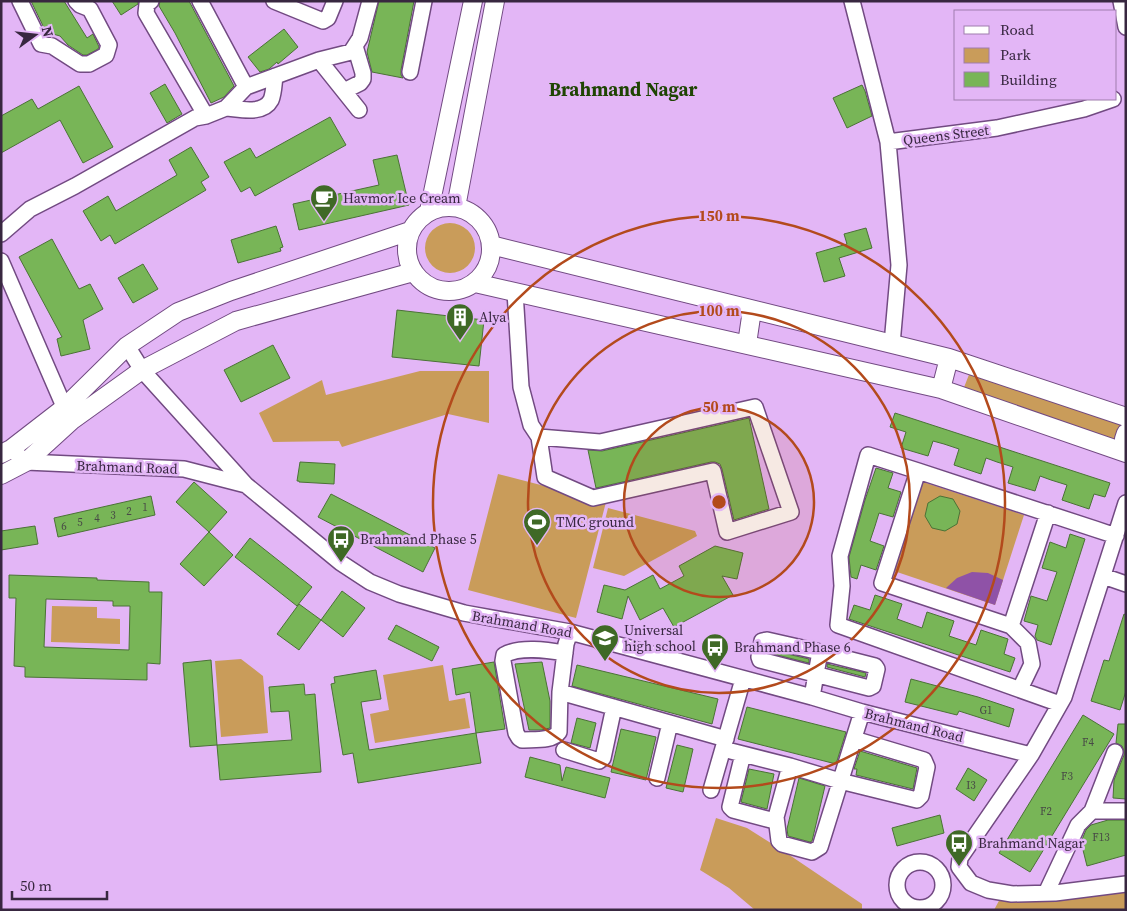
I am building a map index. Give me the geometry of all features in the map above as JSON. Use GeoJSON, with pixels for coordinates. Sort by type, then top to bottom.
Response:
{"type":"FeatureCollection","features":[{"type":"Feature","properties":{"kind":"street"},"geometry":{"type":"LineString","coordinates":[[20,1],[41,44],[52,46],[80,64],[89,64],[106,55],[109,45],[90,9],[76,1]]}},
{"type":"Feature","properties":{"kind":"street"},"geometry":{"type":"LineString","coordinates":[[151,1],[147,4],[146,13],[206,116]]}},
{"type":"Feature","properties":{"kind":"street"},"geometry":{"type":"LineString","coordinates":[[200,1],[246,87]]}},
{"type":"Feature","properties":{"kind":"street"},"geometry":{"type":"LineString","coordinates":[[274,1],[323,22],[328,18],[335,1]]}},
{"type":"Feature","properties":{"kind":"street"},"geometry":{"type":"LineString","coordinates":[[1,234],[30,209],[75,186],[195,118],[226,108],[246,87],[319,60],[351,52],[360,38],[370,1]]}},
{"type":"Feature","properties":{"kind":"street"},"geometry":{"type":"LineString","coordinates":[[410,72],[424,1]]}},
{"type":"Feature","properties":{"kind":"street"},"geometry":{"type":"LineString","coordinates":[[429,211],[473,1]]}},
{"type":"Feature","properties":{"kind":"street"},"geometry":{"type":"LineString","coordinates":[[456,207],[496,1]]}},
{"type":"Feature","properties":{"kind":"street"},"geometry":{"type":"LineString","coordinates":[[852,1],[888,142]]}},
{"type":"Feature","properties":{"kind":"street"},"geometry":{"type":"LineString","coordinates":[[1121,1],[1126,27]]}},
{"type":"Feature","properties":{"kind":"street"},"geometry":{"type":"LineString","coordinates":[[344,91],[360,84],[363,79],[355,46]]}},
{"type":"Feature","properties":{"kind":"street"},"geometry":{"type":"LineString","coordinates":[[319,60],[359,110]]}},
{"type":"Feature","properties":{"kind":"street"},"geometry":{"type":"LineString","coordinates":[[226,108],[255,110],[265,107],[271,99],[275,76]]}},
{"type":"Feature","properties":{"kind":"street","name":"Queens Street"},"geometry":{"type":"LineString","coordinates":[[892,344],[899,265],[888,142],[997,128],[1084,109],[1109,100]]}},
{"type":"Feature","properties":{"kind":"street"},"geometry":{"type":"LineString","coordinates":[[442,206],[470,211],[480,220],[488,232],[492,245],[490,259],[485,272],[475,283],[463,289],[449,292],[428,286],[413,272],[408,259],[406,244],[410,231],[418,219],[429,211],[442,206]]}},
{"type":"Feature","properties":{"kind":"street"},"geometry":{"type":"LineString","coordinates":[[1,474],[26,462],[127,346],[178,312],[231,291],[410,231]]}},
{"type":"Feature","properties":{"kind":"street"},"geometry":{"type":"LineString","coordinates":[[492,245],[949,358],[1126,417]]}},
{"type":"Feature","properties":{"kind":"street"},"geometry":{"type":"LineString","coordinates":[[1,261],[67,415]]}},
{"type":"Feature","properties":{"kind":"street"},"geometry":{"type":"LineString","coordinates":[[6,451],[142,370],[236,321],[413,272]]}},
{"type":"Feature","properties":{"kind":"street"},"geometry":{"type":"LineString","coordinates":[[475,283],[941,389],[1126,453]]}},
{"type":"Feature","properties":{"kind":"street"},"geometry":{"type":"LineString","coordinates":[[515,292],[521,387],[532,425],[539,437],[545,477],[593,498],[714,471],[727,532],[791,512],[755,407],[600,442],[539,437]]}},
{"type":"Feature","properties":{"kind":"street"},"geometry":{"type":"LineString","coordinates":[[747,344],[752,310]]}},
{"type":"Feature","properties":{"kind":"street","name":"Brahmand Road"},"geometry":{"type":"LineString","coordinates":[[127,346],[142,370],[246,485],[341,563],[370,582],[399,594],[464,613],[570,632],[862,712],[1031,755]]}},
{"type":"Feature","properties":{"kind":"street"},"geometry":{"type":"LineString","coordinates":[[941,389],[949,358]]}},
{"type":"Feature","properties":{"kind":"street"},"geometry":{"type":"LineString","coordinates":[[1126,433],[1124,439],[1126,449]]}},
{"type":"Feature","properties":{"kind":"street"},"geometry":{"type":"LineString","coordinates":[[6,451],[26,462]]}},
{"type":"Feature","properties":{"kind":"street"},"geometry":{"type":"LineString","coordinates":[[1060,704],[838,625],[842,586],[840,556],[868,455],[1116,536]]}},
{"type":"Feature","properties":{"kind":"street","name":"Brahmand Road"},"geometry":{"type":"LineString","coordinates":[[26,462],[184,469],[246,485]]}},
{"type":"Feature","properties":{"kind":"street"},"geometry":{"type":"LineString","coordinates":[[918,471],[882,583],[1011,626],[1028,643],[1032,664],[1020,689]]}},
{"type":"Feature","properties":{"kind":"street"},"geometry":{"type":"LineString","coordinates":[[1126,503],[1064,697],[1031,755],[960,858],[960,867],[971,883],[988,890],[1012,894],[1055,893],[1126,884]]}},
{"type":"Feature","properties":{"kind":"street"},"geometry":{"type":"LineString","coordinates":[[1011,626],[1048,513]]}},
{"type":"Feature","properties":{"kind":"street"},"geometry":{"type":"LineString","coordinates":[[1103,576],[1126,584]]}},
{"type":"Feature","properties":{"kind":"street"},"geometry":{"type":"LineString","coordinates":[[565,653],[540,649],[510,652],[504,655],[503,661],[512,715],[516,733],[522,740],[552,738],[560,730],[560,692],[570,632]]}},
{"type":"Feature","properties":{"kind":"street"},"geometry":{"type":"LineString","coordinates":[[767,640],[820,652],[874,666],[876,670],[873,686],[869,688],[760,660],[759,657],[762,641],[767,640]]}},
{"type":"Feature","properties":{"kind":"street"},"geometry":{"type":"LineString","coordinates":[[812,697],[820,652]]}},
{"type":"Feature","properties":{"kind":"street"},"geometry":{"type":"LineString","coordinates":[[711,790],[743,679]]}},
{"type":"Feature","properties":{"kind":"street"},"geometry":{"type":"LineString","coordinates":[[560,692],[670,723],[724,744],[743,754],[916,800],[921,796],[927,767],[924,760],[854,740]]}},
{"type":"Feature","properties":{"kind":"street"},"geometry":{"type":"LineString","coordinates":[[564,750],[600,761],[603,758],[614,707]]}},
{"type":"Feature","properties":{"kind":"street"},"geometry":{"type":"LineString","coordinates":[[790,766],[776,817],[779,840],[782,844],[812,852],[820,847],[862,712]]}},
{"type":"Feature","properties":{"kind":"street"},"geometry":{"type":"LineString","coordinates":[[657,778],[670,723]]}},
{"type":"Feature","properties":{"kind":"street"},"geometry":{"type":"LineString","coordinates":[[1046,893],[1078,825],[1092,811],[1115,752]]}},
{"type":"Feature","properties":{"kind":"street"},"geometry":{"type":"LineString","coordinates":[[743,754],[730,807],[733,810],[771,820],[776,817]]}},
{"type":"Feature","properties":{"kind":"street"},"geometry":{"type":"LineString","coordinates":[[1092,811],[1126,810]]}},
{"type":"Feature","properties":{"kind":"street"},"geometry":{"type":"LineString","coordinates":[[935,867],[960,858]]}},
{"type":"Feature","properties":{"kind":"green space"},"geometry":{"type":"Polygon","coordinates":[[[450,223],[459,225],[470,234],[475,248],[473,257],[464,268],[450,273],[441,271],[430,262],[425,248],[427,239],[436,228],[450,223]]]}},
{"type":"Feature","properties":{"kind":"green space"},"geometry":{"type":"Polygon","coordinates":[[[420,371],[489,371],[489,423],[448,414],[342,447],[339,441],[273,442],[259,413],[322,380],[326,395],[420,371]]]}},
{"type":"Feature","properties":{"kind":"green space"},"geometry":{"type":"Polygon","coordinates":[[[970,372],[1126,425],[1122,444],[963,390],[970,372]]]}},
{"type":"Feature","properties":{"kind":"green space","name":"TMC ground"},"geometry":{"type":"Polygon","coordinates":[[[498,474],[606,502],[576,618],[468,590],[498,474]]]}},
{"type":"Feature","properties":{"kind":"green space"},"geometry":{"type":"Polygon","coordinates":[[[923,482],[1024,515],[995,605],[894,571],[923,482]]]}},
{"type":"Feature","properties":{"kind":"green space"},"geometry":{"type":"Polygon","coordinates":[[[608,508],[695,531],[697,536],[624,576],[593,568],[608,508]]]}},
{"type":"Feature","properties":{"kind":"green space"},"geometry":{"type":"Polygon","coordinates":[[[52,606],[97,607],[97,618],[120,619],[120,644],[51,642],[52,606]]]}},
{"type":"Feature","properties":{"kind":"green space"},"geometry":{"type":"Polygon","coordinates":[[[241,659],[263,676],[268,733],[221,737],[215,661],[241,659]]]}},
{"type":"Feature","properties":{"kind":"green space"},"geometry":{"type":"Polygon","coordinates":[[[443,665],[449,701],[465,698],[470,728],[375,743],[370,714],[389,710],[383,675],[443,665]]]}},
{"type":"Feature","properties":{"kind":"green space"},"geometry":{"type":"Polygon","coordinates":[[[716,818],[747,828],[782,850],[862,904],[862,910],[755,910],[729,888],[700,870],[716,818]]]}},
{"type":"Feature","properties":{"kind":"green space"},"geometry":{"type":"Polygon","coordinates":[[[1126,889],[1126,910],[994,910],[1001,897],[1126,889]]]}},
{"type":"Feature","properties":{"kind":"shaded area"},"geometry":{"type":"Polygon","coordinates":[[[972,572],[988,573],[1003,580],[995,605],[946,588],[957,578],[972,572]]]}},
{"type":"Feature","properties":{"kind":"building"},"geometry":{"type":"Polygon","coordinates":[[[31,1],[64,1],[87,38],[93,34],[99,47],[98,49],[83,55],[68,45],[60,36],[46,32],[31,1]]]}},
{"type":"Feature","properties":{"kind":"building"},"geometry":{"type":"Polygon","coordinates":[[[112,1],[138,1],[138,4],[121,15],[112,1]]]}},
{"type":"Feature","properties":{"kind":"building"},"geometry":{"type":"Polygon","coordinates":[[[160,1],[189,1],[234,86],[224,97],[211,103],[159,6],[160,1]]]}},
{"type":"Feature","properties":{"kind":"building"},"geometry":{"type":"Polygon","coordinates":[[[379,1],[414,1],[401,70],[403,78],[372,72],[367,52],[379,1]]]}},
{"type":"Feature","properties":{"kind":"building"},"geometry":{"type":"Polygon","coordinates":[[[284,29],[298,47],[278,64],[277,62],[269,69],[260,72],[248,57],[284,29]]]}},
{"type":"Feature","properties":{"kind":"building"},"geometry":{"type":"Polygon","coordinates":[[[165,84],[182,114],[167,123],[150,93],[165,84]]]}},
{"type":"Feature","properties":{"kind":"building"},"geometry":{"type":"Polygon","coordinates":[[[862,85],[872,116],[847,128],[833,98],[862,85]]]}},
{"type":"Feature","properties":{"kind":"building"},"geometry":{"type":"Polygon","coordinates":[[[79,86],[113,147],[83,163],[60,120],[1,153],[1,116],[32,99],[38,109],[79,86]]]}},
{"type":"Feature","properties":{"kind":"building"},"geometry":{"type":"Polygon","coordinates":[[[330,117],[346,145],[255,196],[250,187],[241,192],[224,162],[250,148],[256,158],[330,117]]]}},
{"type":"Feature","properties":{"kind":"building"},"geometry":{"type":"Polygon","coordinates":[[[191,147],[209,177],[201,182],[206,190],[115,244],[110,235],[101,241],[83,211],[108,196],[116,211],[177,175],[169,160],[191,147]]]}},
{"type":"Feature","properties":{"kind":"building"},"geometry":{"type":"Polygon","coordinates":[[[397,155],[409,205],[299,230],[293,204],[379,185],[373,160],[397,155]]]}},
{"type":"Feature","properties":{"kind":"building"},"geometry":{"type":"Polygon","coordinates":[[[276,226],[283,247],[280,248],[281,251],[238,263],[231,240],[276,226]]]}},
{"type":"Feature","properties":{"kind":"building"},"geometry":{"type":"Polygon","coordinates":[[[866,228],[872,248],[839,258],[845,276],[824,282],[816,253],[847,244],[844,234],[866,228]]]}},
{"type":"Feature","properties":{"kind":"building"},"geometry":{"type":"Polygon","coordinates":[[[52,239],[79,289],[90,284],[103,309],[83,320],[90,349],[61,356],[57,339],[62,337],[19,257],[52,239]]]}},
{"type":"Feature","properties":{"kind":"building"},"geometry":{"type":"Polygon","coordinates":[[[143,264],[158,289],[133,303],[118,278],[143,264]]]}},
{"type":"Feature","properties":{"kind":"building"},"geometry":{"type":"Polygon","coordinates":[[[397,310],[484,320],[479,366],[392,357],[397,310]]]}},
{"type":"Feature","properties":{"kind":"building"},"geometry":{"type":"Polygon","coordinates":[[[273,345],[290,378],[241,402],[224,370],[273,345]]]}},
{"type":"Feature","properties":{"kind":"building"},"geometry":{"type":"Polygon","coordinates":[[[895,413],[1110,483],[1105,497],[1094,494],[1089,509],[1062,500],[1067,485],[1040,476],[1035,491],[1008,483],[1013,467],[986,458],[981,474],[954,465],[959,449],[944,444],[933,441],[928,456],[901,448],[906,432],[890,427],[895,413]]]}},
{"type":"Feature","properties":{"kind":"building"},"geometry":{"type":"Polygon","coordinates":[[[749,418],[769,509],[734,520],[722,469],[720,464],[715,462],[596,488],[588,450],[602,451],[749,418]]]}},
{"type":"Feature","properties":{"kind":"building"},"geometry":{"type":"Polygon","coordinates":[[[300,462],[335,464],[334,484],[297,481],[300,462]]]}},
{"type":"Feature","properties":{"kind":"building"},"geometry":{"type":"Polygon","coordinates":[[[876,468],[893,473],[888,488],[901,492],[893,517],[879,513],[870,541],[884,546],[876,570],[861,565],[857,579],[851,577],[849,557],[876,468]]]}},
{"type":"Feature","properties":{"kind":"building"},"geometry":{"type":"Polygon","coordinates":[[[194,482],[227,512],[209,532],[176,502],[194,482]]]}},
{"type":"Feature","properties":{"kind":"building"},"geometry":{"type":"Polygon","coordinates":[[[331,494],[435,548],[423,572],[318,517],[331,494]]]}},
{"type":"Feature","properties":{"kind":"building"},"geometry":{"type":"Polygon","coordinates":[[[151,496],[155,515],[58,537],[54,518],[151,496]]]}},
{"type":"Feature","properties":{"kind":"building"},"geometry":{"type":"Polygon","coordinates":[[[940,496],[953,499],[960,511],[957,524],[945,531],[932,528],[925,516],[928,503],[940,496]]]}},
{"type":"Feature","properties":{"kind":"building"},"geometry":{"type":"Polygon","coordinates":[[[35,526],[38,544],[1,550],[1,531],[35,526]]]}},
{"type":"Feature","properties":{"kind":"building"},"geometry":{"type":"Polygon","coordinates":[[[209,532],[233,555],[204,586],[180,564],[209,532]]]}},
{"type":"Feature","properties":{"kind":"building"},"geometry":{"type":"Polygon","coordinates":[[[1070,534],[1085,539],[1051,645],[1037,640],[1035,636],[1038,625],[1024,621],[1031,596],[1047,601],[1057,572],[1042,568],[1050,542],[1066,548],[1070,534]]]}},
{"type":"Feature","properties":{"kind":"building"},"geometry":{"type":"Polygon","coordinates":[[[250,538],[312,587],[297,606],[235,557],[250,538]]]}},
{"type":"Feature","properties":{"kind":"building"},"geometry":{"type":"Polygon","coordinates":[[[715,546],[743,553],[737,579],[722,576],[733,595],[674,627],[663,608],[640,620],[628,596],[622,619],[597,612],[604,585],[625,590],[653,575],[660,589],[684,576],[679,566],[715,546]]]}},
{"type":"Feature","properties":{"kind":"building"},"geometry":{"type":"Polygon","coordinates":[[[9,575],[149,582],[149,592],[162,592],[160,664],[147,663],[147,680],[25,677],[25,667],[14,666],[16,598],[9,598],[9,575]],[[46,599],[44,647],[129,650],[130,606],[113,606],[113,601],[46,599]]]}},
{"type":"Feature","properties":{"kind":"building"},"geometry":{"type":"Polygon","coordinates":[[[342,591],[365,608],[343,637],[321,620],[342,591]]]}},
{"type":"Feature","properties":{"kind":"building"},"geometry":{"type":"Polygon","coordinates":[[[875,595],[902,604],[897,619],[922,628],[927,612],[954,621],[949,636],[976,645],[981,630],[1008,639],[1004,654],[1015,658],[1010,672],[849,619],[854,605],[870,610],[875,595]]]}},
{"type":"Feature","properties":{"kind":"building"},"geometry":{"type":"Polygon","coordinates":[[[299,604],[321,620],[299,650],[277,634],[299,604]]]}},
{"type":"Feature","properties":{"kind":"building"},"geometry":{"type":"Polygon","coordinates":[[[1124,614],[1126,615],[1126,691],[1120,710],[1091,701],[1104,660],[1109,661],[1124,614]]]}},
{"type":"Feature","properties":{"kind":"building"},"geometry":{"type":"Polygon","coordinates":[[[396,625],[439,647],[432,661],[388,639],[396,625]]]}},
{"type":"Feature","properties":{"kind":"building"},"geometry":{"type":"Polygon","coordinates":[[[770,650],[809,659],[809,663],[769,653],[770,650]]]}},
{"type":"Feature","properties":{"kind":"building"},"geometry":{"type":"Polygon","coordinates":[[[211,660],[217,745],[190,747],[183,663],[211,660]]]}},
{"type":"Feature","properties":{"kind":"building"},"geometry":{"type":"Polygon","coordinates":[[[494,662],[505,729],[476,733],[470,692],[456,695],[452,669],[494,662]]]}},
{"type":"Feature","properties":{"kind":"building"},"geometry":{"type":"Polygon","coordinates":[[[542,662],[550,701],[550,728],[529,730],[515,664],[542,662]]]}},
{"type":"Feature","properties":{"kind":"building"},"geometry":{"type":"Polygon","coordinates":[[[827,664],[866,673],[865,677],[827,667],[827,664]]]}},
{"type":"Feature","properties":{"kind":"building"},"geometry":{"type":"Polygon","coordinates":[[[577,665],[718,699],[712,724],[572,686],[577,665]]]}},
{"type":"Feature","properties":{"kind":"building"},"geometry":{"type":"Polygon","coordinates":[[[376,670],[381,699],[361,702],[369,750],[476,733],[481,763],[358,783],[353,753],[343,755],[331,684],[335,683],[334,677],[376,670]]]}},
{"type":"Feature","properties":{"kind":"building"},"geometry":{"type":"Polygon","coordinates":[[[911,679],[1014,709],[1009,727],[959,711],[957,715],[905,702],[911,679]]]}},
{"type":"Feature","properties":{"kind":"building"},"geometry":{"type":"Polygon","coordinates":[[[304,684],[305,695],[315,694],[321,772],[220,780],[217,745],[292,740],[289,711],[271,712],[269,687],[304,684]]]}},
{"type":"Feature","properties":{"kind":"building"},"geometry":{"type":"Polygon","coordinates":[[[747,707],[846,732],[836,764],[738,739],[747,707]]]}},
{"type":"Feature","properties":{"kind":"building"},"geometry":{"type":"Polygon","coordinates":[[[1083,715],[1114,734],[1030,872],[999,853],[1083,715]]]}},
{"type":"Feature","properties":{"kind":"building"},"geometry":{"type":"Polygon","coordinates":[[[577,718],[596,723],[590,748],[571,743],[577,718]]]}},
{"type":"Feature","properties":{"kind":"building"},"geometry":{"type":"Polygon","coordinates":[[[1118,724],[1126,724],[1126,799],[1113,798],[1114,780],[1124,755],[1122,746],[1116,743],[1118,724]]]}},
{"type":"Feature","properties":{"kind":"building"},"geometry":{"type":"Polygon","coordinates":[[[621,729],[656,737],[646,780],[611,772],[621,729]]]}},
{"type":"Feature","properties":{"kind":"building"},"geometry":{"type":"Polygon","coordinates":[[[677,745],[693,749],[683,792],[666,788],[677,745]]]}},
{"type":"Feature","properties":{"kind":"building"},"geometry":{"type":"Polygon","coordinates":[[[860,751],[917,768],[913,789],[856,775],[857,769],[854,769],[860,751]]]}},
{"type":"Feature","properties":{"kind":"building"},"geometry":{"type":"Polygon","coordinates":[[[530,757],[560,765],[562,781],[566,767],[610,778],[605,798],[525,777],[530,757]]]}},
{"type":"Feature","properties":{"kind":"building"},"geometry":{"type":"Polygon","coordinates":[[[968,768],[987,780],[974,801],[956,789],[968,768]]]}},
{"type":"Feature","properties":{"kind":"building"},"geometry":{"type":"Polygon","coordinates":[[[749,769],[774,774],[767,809],[741,802],[749,769]]]}},
{"type":"Feature","properties":{"kind":"building"},"geometry":{"type":"Polygon","coordinates":[[[799,778],[825,786],[812,841],[810,842],[788,836],[787,829],[799,778]]]}},
{"type":"Feature","properties":{"kind":"building"},"geometry":{"type":"Polygon","coordinates":[[[940,815],[944,833],[897,846],[892,828],[940,815]]]}},
{"type":"Feature","properties":{"kind":"building"},"geometry":{"type":"Polygon","coordinates":[[[1108,820],[1126,820],[1126,855],[1087,866],[1081,842],[1086,830],[1091,825],[1108,820]]]}},
{"type":"Feature","properties":{"kind":"place","name":"Havmor Ice Cream"},"geometry":{"type":"Point","coordinates":[324,222]}},
{"type":"Feature","properties":{"kind":"place","name":"Alya"},"geometry":{"type":"Point","coordinates":[460,341]}},
{"type":"Feature","properties":{"kind":"place","name":"TMC ground"},"geometry":{"type":"Point","coordinates":[537,546]}},
{"type":"Feature","properties":{"kind":"place","name":"Brahmand Phase 5"},"geometry":{"type":"Point","coordinates":[341,563]}},
{"type":"Feature","properties":{"kind":"place","name":"Universal high school"},"geometry":{"type":"Point","coordinates":[605,662]}},
{"type":"Feature","properties":{"kind":"place","name":"Brahmand Phase 6"},"geometry":{"type":"Point","coordinates":[715,671]}},
{"type":"Feature","properties":{"kind":"place","name":"Brahmand Nagar"},"geometry":{"type":"Point","coordinates":[959,867]}},
{"type":"Feature","properties":{"kind":"district","name":"Brahmand Nagar"},"geometry":{"type":"Point","coordinates":[623,89]}}]}
